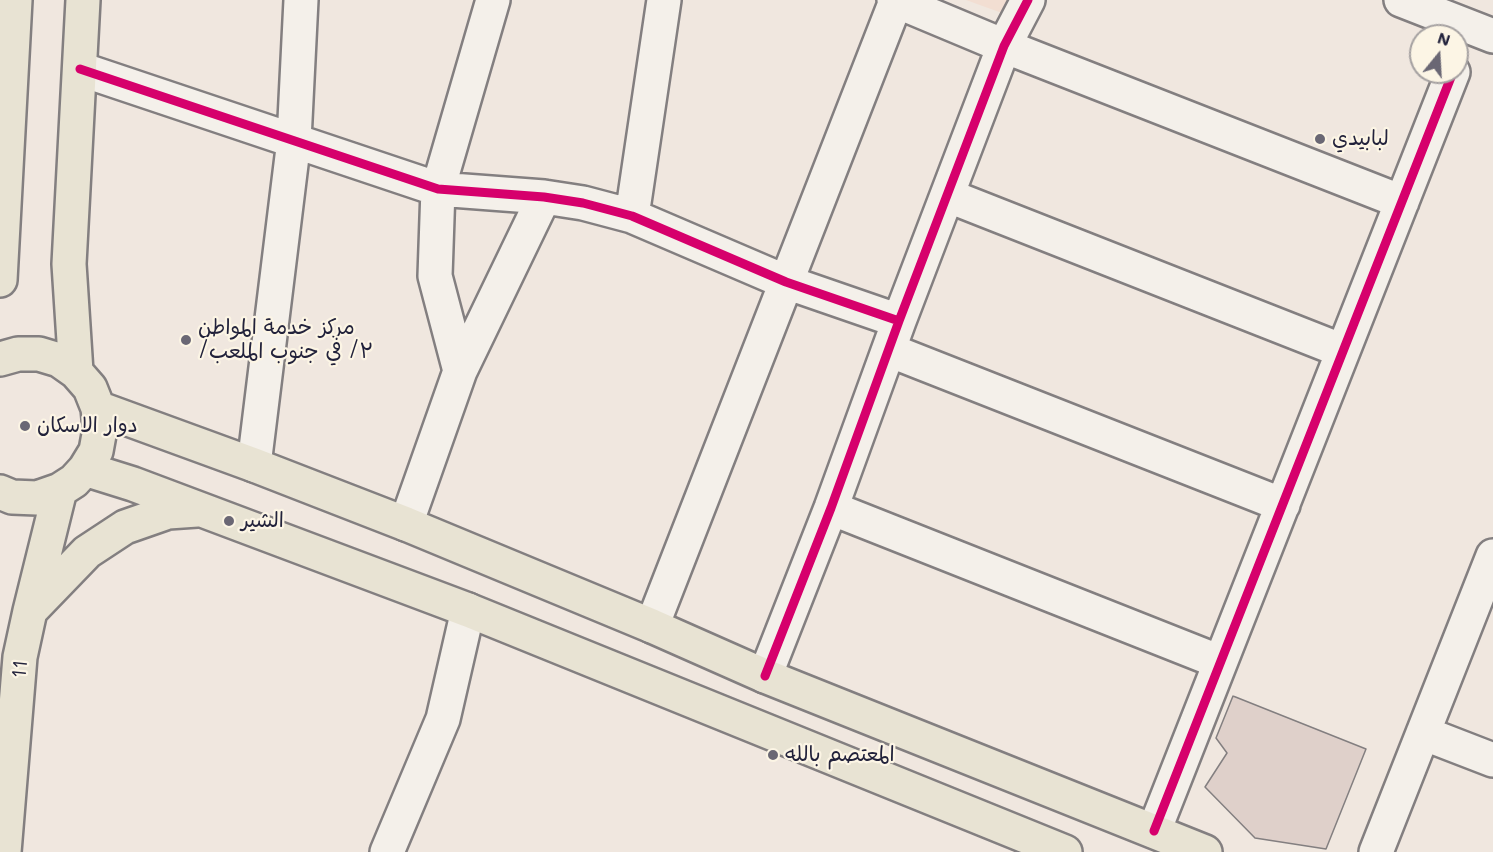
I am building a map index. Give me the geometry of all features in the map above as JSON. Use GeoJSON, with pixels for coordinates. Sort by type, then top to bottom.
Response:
{"type":"FeatureCollection","features":[{"type":"Feature","properties":{"kind":"main road"},"geometry":{"type":"LineString","coordinates":[[0,280],[15,0]]}},
{"type":"Feature","properties":{"kind":"main road"},"geometry":{"type":"LineString","coordinates":[[76,372],[69,264],[83,0]]}},
{"type":"Feature","properties":{"kind":"main road"},"geometry":{"type":"LineString","coordinates":[[0,359],[18,354],[39,354],[59,360],[76,372],[90,388],[98,408],[100,429],[96,451],[86,469],[74,482],[37,498],[12,496],[0,492]]}},
{"type":"Feature","properties":{"kind":"main road"},"geometry":{"type":"LineString","coordinates":[[98,408],[406,524],[652,626],[765,676],[1205,852]]}},
{"type":"Feature","properties":{"kind":"main road"},"geometry":{"type":"LineString","coordinates":[[86,469],[133,484],[468,610],[1065,852]]}},
{"type":"Feature","properties":{"kind":"main road","name":"11"},"geometry":{"type":"LineString","coordinates":[[4,852],[20,657],[60,490]]}},
{"type":"Feature","properties":{"kind":"main road"},"geometry":{"type":"LineString","coordinates":[[30,611],[87,552],[125,527],[168,512],[202,510]]}},
{"type":"Feature","properties":{"kind":"street"},"geometry":{"type":"LineString","coordinates":[[254,465],[294,140],[301,0]]}},
{"type":"Feature","properties":{"kind":"street"},"geometry":{"type":"LineString","coordinates":[[460,371],[435,276],[438,189],[493,0]]}},
{"type":"Feature","properties":{"kind":"street"},"geometry":{"type":"LineString","coordinates":[[633,216],[664,0]]}},
{"type":"Feature","properties":{"kind":"street"},"geometry":{"type":"LineString","coordinates":[[652,626],[895,0],[1004,46],[1402,202]]}},
{"type":"Feature","properties":{"kind":"street"},"geometry":{"type":"LineString","coordinates":[[765,676],[831,508],[1004,46],[1028,0]]}},
{"type":"Feature","properties":{"kind":"street"},"geometry":{"type":"LineString","coordinates":[[1401,0],[1482,32],[1469,47]]}},
{"type":"Feature","properties":{"kind":"street"},"geometry":{"type":"LineString","coordinates":[[80,69],[438,189],[544,197],[583,203],[633,216],[786,282],[894,336],[1283,505]]}},
{"type":"Feature","properties":{"kind":"street"},"geometry":{"type":"LineString","coordinates":[[1154,831],[1448,84]]}},
{"type":"Feature","properties":{"kind":"street"},"geometry":{"type":"LineString","coordinates":[[948,196],[1343,351]]}},
{"type":"Feature","properties":{"kind":"street"},"geometry":{"type":"LineString","coordinates":[[406,524],[460,371],[544,197]]}},
{"type":"Feature","properties":{"kind":"street"},"geometry":{"type":"LineString","coordinates":[[831,508],[1220,662]]}},
{"type":"Feature","properties":{"kind":"street"},"geometry":{"type":"LineString","coordinates":[[1376,852],[1490,573]]}},
{"type":"Feature","properties":{"kind":"street"},"geometry":{"type":"LineString","coordinates":[[387,852],[443,719],[468,610]]}},
{"type":"Feature","properties":{"kind":"street"},"geometry":{"type":"LineString","coordinates":[[1423,733],[1493,760]]}},
{"type":"Feature","properties":{"kind":"shaded area"},"geometry":{"type":"Polygon","coordinates":[[[966,0],[1007,0],[1002,13],[966,0]]]}},
{"type":"Feature","properties":{"kind":"building"},"geometry":{"type":"Polygon","coordinates":[[[1233,696],[1366,749],[1326,849],[1255,838],[1205,787],[1227,753],[1216,738],[1233,696]]]}},
{"type":"Feature","properties":{"kind":"cycle path"},"geometry":{"type":"LineString","coordinates":[[765,676],[831,508],[899,321],[1004,46],[1028,0]]}},
{"type":"Feature","properties":{"kind":"cycle path"},"geometry":{"type":"LineString","coordinates":[[80,69],[438,189],[544,197],[583,203],[632,216],[786,282],[899,321]]}},
{"type":"Feature","properties":{"kind":"cycle path"},"geometry":{"type":"LineString","coordinates":[[1154,831],[1448,84]]}},
{"type":"Feature","properties":{"kind":"place","name":"لبابيدي"},"geometry":{"type":"Point","coordinates":[1320,139]}},
{"type":"Feature","properties":{"kind":"place","name":"مركز خدمة المواطن /٣/ في جنوب الملعب"},"geometry":{"type":"Point","coordinates":[186,340]}},
{"type":"Feature","properties":{"kind":"place","name":"دوار الاسكان"},"geometry":{"type":"Point","coordinates":[25,426]}},
{"type":"Feature","properties":{"kind":"place","name":"الشير"},"geometry":{"type":"Point","coordinates":[229,521]}},
{"type":"Feature","properties":{"kind":"place","name":"المعتصم بالله"},"geometry":{"type":"Point","coordinates":[773,755]}}]}
